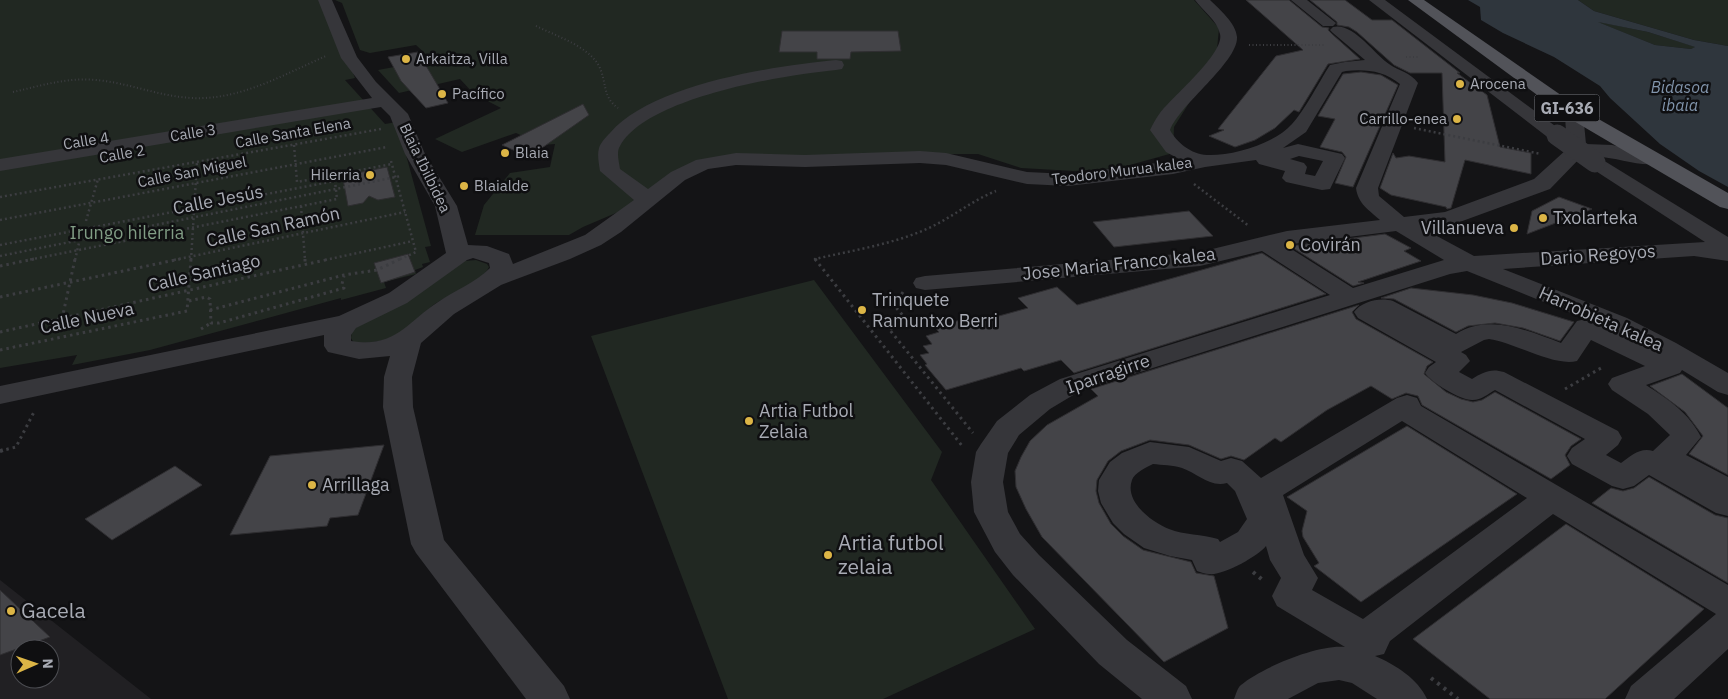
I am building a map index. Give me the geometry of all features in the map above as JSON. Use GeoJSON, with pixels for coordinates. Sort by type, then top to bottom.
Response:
{"type":"FeatureCollection","features":[{"type":"Feature","properties":{"kind":"main road","name":"GI-636"},"geometry":{"type":"LineString","coordinates":[[1415,0],[1574,113],[1728,202]]}},
{"type":"Feature","properties":{"kind":"street","name":"Blaia Ibilbidea"},"geometry":{"type":"LineString","coordinates":[[325,0],[346,50],[370,86],[399,114],[415,154],[474,256]]}},
{"type":"Feature","properties":{"kind":"street"},"geometry":{"type":"LineString","coordinates":[[1202,0],[1226,28],[1229,43],[1206,75],[1167,116],[1160,130],[1171,148],[1205,161]]}},
{"type":"Feature","properties":{"kind":"street"},"geometry":{"type":"LineString","coordinates":[[1298,0],[1359,45],[1382,67]]}},
{"type":"Feature","properties":{"kind":"street"},"geometry":{"type":"LineString","coordinates":[[1376,0],[1556,135],[1728,247]]}},
{"type":"Feature","properties":{"kind":"street"},"geometry":{"type":"LineString","coordinates":[[647,199],[610,171],[608,157],[610,145],[626,125],[657,107],[735,80],[805,66],[836,65]]}},
{"type":"Feature","properties":{"kind":"street","name":"Teodoro Murua kalea"},"geometry":{"type":"LineString","coordinates":[[474,256],[562,254],[594,240],[678,176],[703,164],[736,159],[805,161],[920,157],[946,158],[1009,175],[1068,180],[1173,168],[1205,161],[1227,160],[1255,154],[1276,144],[1299,128],[1336,69],[1348,65],[1382,67],[1404,78],[1409,83],[1367,188],[1368,198],[1380,210],[1402,225]]}},
{"type":"Feature","properties":{"kind":"street","name":"Calle 3"},"geometry":{"type":"LineString","coordinates":[[0,165],[361,110],[385,101]]}},
{"type":"Feature","properties":{"kind":"street","name":"Calle 4"},"geometry":{"type":"LineString","coordinates":[[0,155],[361,110]]}},
{"type":"Feature","properties":{"kind":"street","name":"Calle 2"},"geometry":{"type":"LineString","coordinates":[[0,175],[361,110]]}},
{"type":"Feature","properties":{"kind":"street"},"geometry":{"type":"LineString","coordinates":[[1574,113],[1572,154],[1612,151],[1652,158]]}},
{"type":"Feature","properties":{"kind":"street","name":"Jose Maria Franco kalea"},"geometry":{"type":"LineString","coordinates":[[925,283],[1200,259],[1267,242],[1449,218],[1542,184],[1572,154]]}},
{"type":"Feature","properties":{"kind":"street"},"geometry":{"type":"LineString","coordinates":[[405,181],[419,182],[436,234],[474,256]]}},
{"type":"Feature","properties":{"kind":"street"},"geometry":{"type":"LineString","coordinates":[[1402,225],[1468,264]]}},
{"type":"Feature","properties":{"kind":"street"},"geometry":{"type":"LineString","coordinates":[[1693,225],[1703,248]]}},
{"type":"Feature","properties":{"kind":"street"},"geometry":{"type":"LineString","coordinates":[[1267,242],[1350,297]]}},
{"type":"Feature","properties":{"kind":"street","name":"Dario Regoyos"},"geometry":{"type":"LineString","coordinates":[[1468,264],[1703,248],[1728,254]]}},
{"type":"Feature","properties":{"kind":"street"},"geometry":{"type":"LineString","coordinates":[[0,394],[130,377],[342,331],[474,256]]}},
{"type":"Feature","properties":{"kind":"street"},"geometry":{"type":"LineString","coordinates":[[342,331],[338,346],[354,352],[374,352],[408,341],[444,309],[474,256]]}},
{"type":"Feature","properties":{"kind":"street","name":"Iparragirre"},"geometry":{"type":"LineString","coordinates":[[1172,699],[1113,652],[1007,543],[991,512],[987,482],[992,452],[1008,428],[1040,402],[1070,385],[1447,267],[1468,264]]}},
{"type":"Feature","properties":{"kind":"street","name":"Harrobieta kalea"},"geometry":{"type":"LineString","coordinates":[[1468,264],[1604,317],[1676,352],[1728,386]]}},
{"type":"Feature","properties":{"kind":"street"},"geometry":{"type":"LineString","coordinates":[[1728,491],[1665,457],[1686,437],[1686,434],[1679,425],[1649,401],[1622,384],[1670,367],[1642,352],[1586,327],[1567,355],[1525,340],[1488,331],[1479,332],[1457,345],[1384,306],[1368,312],[1456,360],[1438,373],[1472,391],[1494,378],[1607,438],[1583,456],[1623,478],[1647,460],[1728,504]]}},
{"type":"Feature","properties":{"kind":"street"},"geometry":{"type":"LineString","coordinates":[[408,341],[398,377],[398,407],[428,544],[550,699]]}},
{"type":"Feature","properties":{"kind":"street"},"geometry":{"type":"LineString","coordinates":[[374,352],[398,377]]}},
{"type":"Feature","properties":{"kind":"street"},"geometry":{"type":"LineString","coordinates":[[1551,498],[1377,630],[1370,642],[1290,596],[1300,578],[1288,560],[1265,490],[1404,407],[1728,604]]}},
{"type":"Feature","properties":{"kind":"street"},"geometry":{"type":"LineString","coordinates":[[1645,699],[1728,626]]}},
{"type":"Feature","properties":{"kind":"street"},"geometry":{"type":"LineString","coordinates":[[1254,699],[1291,676],[1340,663],[1366,670],[1407,699]]}},
{"type":"Feature","properties":{"kind":"path"},"geometry":{"type":"LineString","coordinates":[[536,26],[579,48],[594,60],[598,65],[602,86],[613,106],[636,118]]}},
{"type":"Feature","properties":{"kind":"path"},"geometry":{"type":"LineString","coordinates":[[1241,45],[1324,45]]}},
{"type":"Feature","properties":{"kind":"path"},"geometry":{"type":"LineString","coordinates":[[13,92],[56,82],[87,80],[186,97],[217,96],[254,88],[303,65],[346,50]]}},
{"type":"Feature","properties":{"kind":"path","name":"Calle Santa Elena"},"geometry":{"type":"LineString","coordinates":[[0,197],[294,145],[361,110]]}},
{"type":"Feature","properties":{"kind":"path"},"geometry":{"type":"LineString","coordinates":[[1394,124],[1572,154]]}},
{"type":"Feature","properties":{"kind":"path"},"geometry":{"type":"LineString","coordinates":[[294,145],[298,182],[392,164]]}},
{"type":"Feature","properties":{"kind":"path","name":"Calle San Miguel"},"geometry":{"type":"LineString","coordinates":[[0,220],[388,147]]}},
{"type":"Feature","properties":{"kind":"path"},"geometry":{"type":"LineString","coordinates":[[197,162],[189,301],[206,297],[210,299],[211,323],[237,318],[344,288],[342,284],[344,275]]}},
{"type":"Feature","properties":{"kind":"path"},"geometry":{"type":"LineString","coordinates":[[86,221],[98,179]]}},
{"type":"Feature","properties":{"kind":"path"},"geometry":{"type":"LineString","coordinates":[[0,245],[335,181],[337,189],[336,199],[0,266]]}},
{"type":"Feature","properties":{"kind":"path"},"geometry":{"type":"LineString","coordinates":[[210,310],[344,275],[377,270],[416,252],[405,212],[405,181]]}},
{"type":"Feature","properties":{"kind":"path","name":"Calle Jesús"},"geometry":{"type":"LineString","coordinates":[[0,256],[337,189],[405,181]]}},
{"type":"Feature","properties":{"kind":"path"},"geometry":{"type":"LineString","coordinates":[[1190,181],[1267,242]]}},
{"type":"Feature","properties":{"kind":"path"},"geometry":{"type":"LineString","coordinates":[[301,206],[305,264]]}},
{"type":"Feature","properties":{"kind":"path","name":"Calle San Ramón"},"geometry":{"type":"LineString","coordinates":[[0,297],[405,212]]}},
{"type":"Feature","properties":{"kind":"path"},"geometry":{"type":"LineString","coordinates":[[62,319],[82,230]]}},
{"type":"Feature","properties":{"kind":"path","name":"Calle Santiago"},"geometry":{"type":"LineString","coordinates":[[0,332],[413,240]]}},
{"type":"Feature","properties":{"kind":"path","name":"Calle Nueva"},"geometry":{"type":"LineString","coordinates":[[0,350],[187,312],[189,301]]}},
{"type":"Feature","properties":{"kind":"path"},"geometry":{"type":"LineString","coordinates":[[894,305],[910,324],[889,329],[977,437]]}},
{"type":"Feature","properties":{"kind":"path"},"geometry":{"type":"LineString","coordinates":[[1562,391],[1603,367]]}},
{"type":"Feature","properties":{"kind":"path"},"geometry":{"type":"LineString","coordinates":[[0,450],[16,447],[26,424],[50,386]]}},
{"type":"Feature","properties":{"kind":"shaded area"},"geometry":{"type":"Polygon","coordinates":[[[0,580],[151,699],[0,699],[0,580]]]}},
{"type":"Feature","properties":{"kind":"green space","name":"Irungo hilerria"},"geometry":{"type":"Polygon","coordinates":[[[0,0],[325,0],[355,78],[345,80],[385,124],[397,122],[431,246],[425,247],[430,262],[422,264],[423,267],[415,270],[416,274],[384,282],[386,288],[341,300],[341,298],[150,350],[72,365],[77,355],[0,368],[0,0]]]}},
{"type":"Feature","properties":{"kind":"green space"},"geometry":{"type":"Polygon","coordinates":[[[335,0],[1194,0],[1219,28],[1216,60],[1174,127],[1173,153],[1119,168],[1074,171],[1021,168],[978,154],[716,159],[644,201],[583,227],[569,235],[475,235],[484,205],[510,173],[550,167],[555,144],[543,145],[516,133],[462,152],[435,139],[501,108],[474,94],[460,79],[399,93],[378,70],[432,60],[416,45],[370,53],[360,50],[342,3],[335,0]]]}},
{"type":"Feature","properties":{"kind":"green space"},"geometry":{"type":"Polygon","coordinates":[[[1578,0],[1728,0],[1728,46],[1694,40],[1594,11],[1578,0]]]}},
{"type":"Feature","properties":{"kind":"green space"},"geometry":{"type":"Polygon","coordinates":[[[1595,21],[1648,32],[1696,47],[1691,49],[1655,45],[1595,21]]]}},
{"type":"Feature","properties":{"kind":"green space"},"geometry":{"type":"Polygon","coordinates":[[[476,260],[487,264],[489,267],[485,273],[472,283],[432,306],[405,331],[386,340],[354,343],[351,338],[352,331],[361,323],[465,261],[476,260]]]}},
{"type":"Feature","properties":{"kind":"green space","name":"Artia futbol zelaia"},"geometry":{"type":"Polygon","coordinates":[[[814,280],[942,452],[931,480],[1035,629],[883,699],[728,699],[591,336],[814,280]]]}},
{"type":"Feature","properties":{"kind":"water","name":"Bidasoa ibaia"},"geometry":{"type":"Polygon","coordinates":[[[1468,0],[1578,0],[1594,11],[1694,40],[1728,46],[1728,187],[1699,171],[1660,144],[1610,98],[1600,86],[1554,57],[1503,33],[1481,20],[1480,7],[1468,0]],[[1598,22],[1655,45],[1691,49],[1695,47],[1648,32],[1598,22]]]}},
{"type":"Feature","properties":{"kind":"building"},"geometry":{"type":"Polygon","coordinates":[[[1246,0],[1289,0],[1322,27],[1329,28],[1328,30],[1332,34],[1360,59],[1328,64],[1299,112],[1294,110],[1275,128],[1255,140],[1235,147],[1209,136],[1224,130],[1218,129],[1276,56],[1303,50],[1246,0]]]}},
{"type":"Feature","properties":{"kind":"building"},"geometry":{"type":"Polygon","coordinates":[[[1310,0],[1345,0],[1372,20],[1392,20],[1460,73],[1457,73],[1487,95],[1500,147],[1531,153],[1531,174],[1465,160],[1451,208],[1447,209],[1446,207],[1391,195],[1380,188],[1393,153],[1396,158],[1409,156],[1445,162],[1442,73],[1410,73],[1394,65],[1357,32],[1349,27],[1337,25],[1337,22],[1310,0]]]}},
{"type":"Feature","properties":{"kind":"building"},"geometry":{"type":"Polygon","coordinates":[[[782,31],[898,31],[901,51],[851,52],[850,59],[817,59],[817,52],[779,52],[782,31]]]}},
{"type":"Feature","properties":{"kind":"building"},"geometry":{"type":"Polygon","coordinates":[[[418,52],[448,103],[426,108],[401,81],[388,57],[418,52]]]}},
{"type":"Feature","properties":{"kind":"building"},"geometry":{"type":"Polygon","coordinates":[[[1361,72],[1381,75],[1398,85],[1353,187],[1335,183],[1346,157],[1342,152],[1320,147],[1335,119],[1318,116],[1343,74],[1361,72]]]}},
{"type":"Feature","properties":{"kind":"building"},"geometry":{"type":"Polygon","coordinates":[[[583,104],[589,115],[529,157],[502,145],[583,104]]]}},
{"type":"Feature","properties":{"kind":"building"},"geometry":{"type":"Polygon","coordinates":[[[387,167],[395,197],[378,200],[369,196],[363,203],[348,206],[343,179],[352,174],[387,167]]]}},
{"type":"Feature","properties":{"kind":"building"},"geometry":{"type":"Polygon","coordinates":[[[1559,197],[1592,209],[1527,234],[1532,211],[1559,197]]]}},
{"type":"Feature","properties":{"kind":"building"},"geometry":{"type":"Polygon","coordinates":[[[1189,211],[1213,236],[1114,247],[1093,222],[1189,211]]]}},
{"type":"Feature","properties":{"kind":"building"},"geometry":{"type":"Polygon","coordinates":[[[1385,234],[1411,248],[1404,251],[1421,261],[1358,282],[1364,283],[1353,286],[1290,246],[1385,234]]]}},
{"type":"Feature","properties":{"kind":"building"},"geometry":{"type":"Polygon","coordinates":[[[1262,253],[1326,294],[1074,373],[1061,360],[1024,371],[1021,368],[946,390],[925,365],[927,364],[920,355],[929,353],[923,346],[932,344],[926,336],[939,332],[934,327],[972,317],[977,322],[1028,308],[1018,298],[1057,287],[1077,305],[1262,253]]]}},
{"type":"Feature","properties":{"kind":"building"},"geometry":{"type":"Polygon","coordinates":[[[408,254],[415,272],[381,283],[374,263],[408,254]]]}},
{"type":"Feature","properties":{"kind":"building"},"geometry":{"type":"Polygon","coordinates":[[[1411,288],[1473,295],[1512,303],[1574,322],[1560,341],[1523,328],[1495,323],[1468,326],[1456,332],[1394,299],[1381,298],[1411,288]]]}},
{"type":"Feature","properties":{"kind":"building"},"geometry":{"type":"Polygon","coordinates":[[[1359,305],[1352,312],[1356,319],[1433,362],[1427,366],[1424,374],[1446,392],[1473,402],[1482,400],[1495,392],[1581,439],[1571,446],[1565,455],[1570,465],[1551,479],[1422,405],[1418,396],[1406,393],[1392,399],[1371,386],[1327,410],[1281,442],[1275,438],[1244,460],[1231,456],[1221,459],[1189,445],[1150,440],[1121,451],[1108,461],[1097,480],[1096,491],[1099,503],[1111,524],[1123,536],[1143,550],[1191,562],[1196,573],[1214,576],[1228,628],[1164,662],[1042,537],[1016,487],[1015,471],[1021,457],[1030,441],[1047,425],[1098,396],[1091,389],[1359,305]]]}},
{"type":"Feature","properties":{"kind":"building"},"geometry":{"type":"Polygon","coordinates":[[[1682,374],[1728,408],[1728,475],[1689,454],[1703,436],[1685,412],[1650,386],[1682,374]]]}},
{"type":"Feature","properties":{"kind":"building"},"geometry":{"type":"Polygon","coordinates":[[[1407,426],[1517,494],[1361,602],[1314,566],[1319,563],[1303,537],[1302,531],[1307,511],[1287,497],[1407,426]]]}},
{"type":"Feature","properties":{"kind":"building","name":"Arrillaga"},"geometry":{"type":"Polygon","coordinates":[[[384,445],[358,515],[330,518],[327,526],[230,535],[270,456],[384,445]]]}},
{"type":"Feature","properties":{"kind":"building"},"geometry":{"type":"Polygon","coordinates":[[[175,466],[202,485],[112,540],[85,519],[175,466]]]}},
{"type":"Feature","properties":{"kind":"building"},"geometry":{"type":"Polygon","coordinates":[[[1649,477],[1715,515],[1728,518],[1728,583],[1592,503],[1611,488],[1623,491],[1634,488],[1649,477]]]}},
{"type":"Feature","properties":{"kind":"building"},"geometry":{"type":"Polygon","coordinates":[[[1566,524],[1704,609],[1605,699],[1490,699],[1413,639],[1566,524]]]}},
{"type":"Feature","properties":{"kind":"building","name":"Gacela"},"geometry":{"type":"Polygon","coordinates":[[[0,590],[50,637],[44,639],[10,639],[10,651],[0,655],[0,590]]]}},
{"type":"Feature","properties":{"kind":"place","name":"Arkaitza, Villa"},"geometry":{"type":"Point","coordinates":[406,59]}},
{"type":"Feature","properties":{"kind":"place","name":"Arocena"},"geometry":{"type":"Point","coordinates":[1460,84]}},
{"type":"Feature","properties":{"kind":"place","name":"Pacífico"},"geometry":{"type":"Point","coordinates":[442,94]}},
{"type":"Feature","properties":{"kind":"place","name":"Carrillo-enea"},"geometry":{"type":"Point","coordinates":[1457,119]}},
{"type":"Feature","properties":{"kind":"place","name":"Blaia"},"geometry":{"type":"Point","coordinates":[505,153]}},
{"type":"Feature","properties":{"kind":"place","name":"Hilerria"},"geometry":{"type":"Point","coordinates":[370,175]}},
{"type":"Feature","properties":{"kind":"place","name":"Blaialde"},"geometry":{"type":"Point","coordinates":[464,186]}},
{"type":"Feature","properties":{"kind":"place","name":"Txolarteka"},"geometry":{"type":"Point","coordinates":[1543,218]}},
{"type":"Feature","properties":{"kind":"place","name":"Villanueva"},"geometry":{"type":"Point","coordinates":[1514,228]}},
{"type":"Feature","properties":{"kind":"place","name":"Covirán"},"geometry":{"type":"Point","coordinates":[1290,245]}},
{"type":"Feature","properties":{"kind":"place","name":"Trinquete Ramuntxo Berri"},"geometry":{"type":"Point","coordinates":[862,310]}},
{"type":"Feature","properties":{"kind":"place","name":"Artia Futbol Zelaia"},"geometry":{"type":"Point","coordinates":[749,421]}},
{"type":"Feature","properties":{"kind":"place","name":"Arrillaga"},"geometry":{"type":"Point","coordinates":[312,485]}},
{"type":"Feature","properties":{"kind":"place","name":"Artia futbol zelaia"},"geometry":{"type":"Point","coordinates":[828,555]}},
{"type":"Feature","properties":{"kind":"place","name":"Gacela"},"geometry":{"type":"Point","coordinates":[11,611]}}]}
